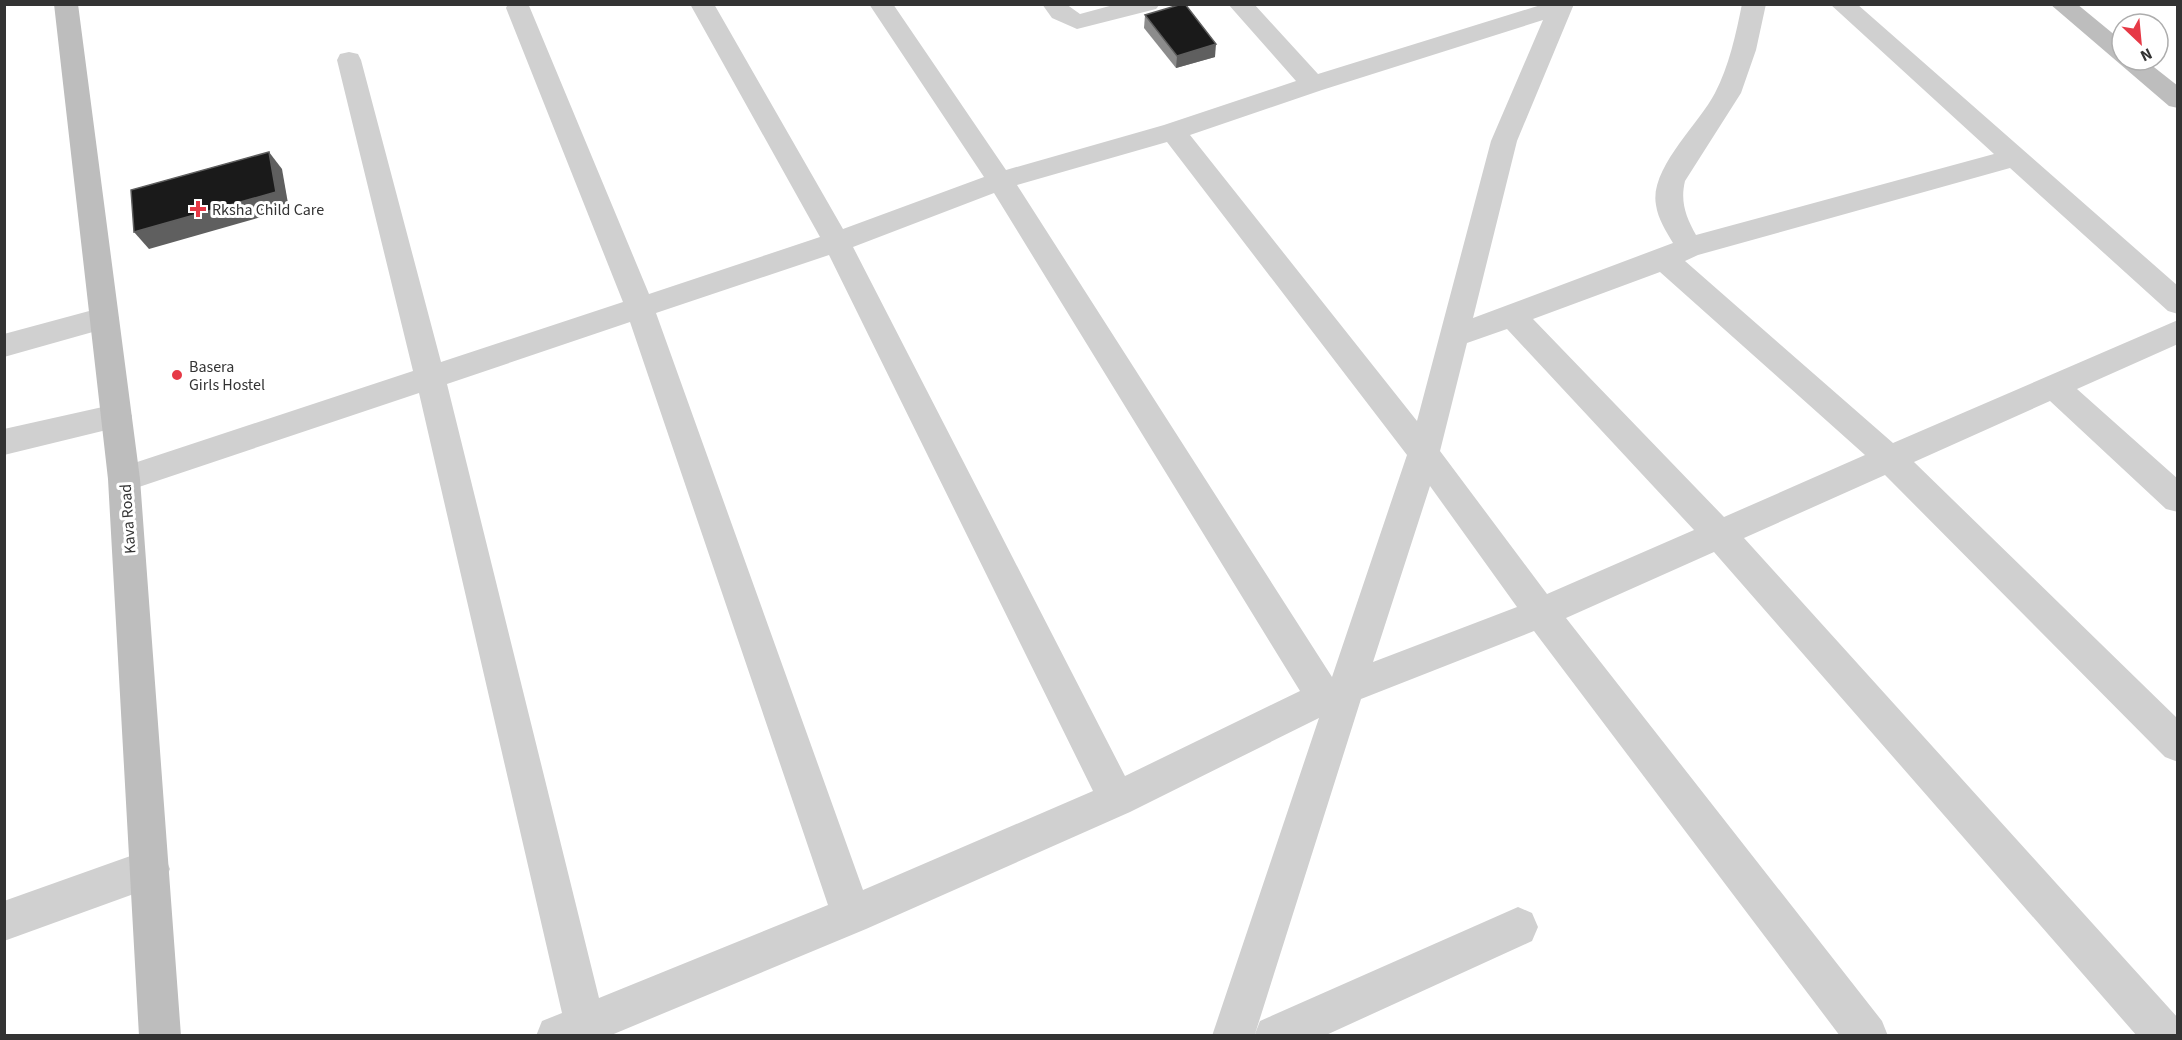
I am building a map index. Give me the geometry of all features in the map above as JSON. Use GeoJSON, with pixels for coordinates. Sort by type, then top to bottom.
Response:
{"type":"FeatureCollection","features":[{"type":"Feature","properties":{"kind":"main road","name":"Kava Road"},"geometry":{"type":"LineString","coordinates":[[66,4],[124,479],[160,1035]]}},
{"type":"Feature","properties":{"kind":"main road"},"geometry":{"type":"LineString","coordinates":[[2062,4],[2110,44]]}},
{"type":"Feature","properties":{"kind":"main road"},"geometry":{"type":"LineString","coordinates":[[2144,72],[2178,100]]}},
{"type":"Feature","properties":{"kind":"street"},"geometry":{"type":"LineString","coordinates":[[702,4],[837,242],[1117,799]]}},
{"type":"Feature","properties":{"kind":"street"},"geometry":{"type":"LineString","coordinates":[[881,4],[1336,693]]}},
{"type":"Feature","properties":{"kind":"street"},"geometry":{"type":"LineString","coordinates":[[1054,4],[1060,13],[1077,22],[1148,4]]}},
{"type":"Feature","properties":{"kind":"street"},"geometry":{"type":"LineString","coordinates":[[1240,4],[1313,84]]}},
{"type":"Feature","properties":{"kind":"street"},"geometry":{"type":"LineString","coordinates":[[1754,4],[1746,44],[1728,93],[1677,170],[1669,190],[1669,205],[1677,253],[1890,459],[2178,745]]}},
{"type":"Feature","properties":{"kind":"street"},"geometry":{"type":"LineString","coordinates":[[1842,4],[2178,303]]}},
{"type":"Feature","properties":{"kind":"street"},"geometry":{"type":"LineString","coordinates":[[124,479],[837,242],[1000,181],[1173,131],[1313,84],[1562,6]]}},
{"type":"Feature","properties":{"kind":"street"},"geometry":{"type":"LineString","coordinates":[[1233,1035],[1336,693],[1424,453],[1504,141],[1562,6]]}},
{"type":"Feature","properties":{"kind":"street"},"geometry":{"type":"LineString","coordinates":[[518,8],[640,308],[852,915]]}},
{"type":"Feature","properties":{"kind":"street"},"geometry":{"type":"LineString","coordinates":[[349,60],[430,377],[571,1030],[852,915],[1117,799],[1336,693],[1541,613],[2178,331]]}},
{"type":"Feature","properties":{"kind":"street"},"geometry":{"type":"LineString","coordinates":[[1173,131],[1424,453],[1541,613],[1867,1035]]}},
{"type":"Feature","properties":{"kind":"street"},"geometry":{"type":"LineString","coordinates":[[1455,336],[1677,253],[2013,158]]}},
{"type":"Feature","properties":{"kind":"street"},"geometry":{"type":"LineString","coordinates":[[1511,314],[1719,534],[2165,1035]]}},
{"type":"Feature","properties":{"kind":"street"},"geometry":{"type":"LineString","coordinates":[[4,346],[104,318]]}},
{"type":"Feature","properties":{"kind":"street"},"geometry":{"type":"LineString","coordinates":[[2053,386],[2178,499]]}},
{"type":"Feature","properties":{"kind":"street"},"geometry":{"type":"LineString","coordinates":[[4,442],[116,416]]}},
{"type":"Feature","properties":{"kind":"street"},"geometry":{"type":"LineString","coordinates":[[4,921],[150,868]]}},
{"type":"Feature","properties":{"kind":"street"},"geometry":{"type":"LineString","coordinates":[[1275,1035],[1518,927]]}},
{"type":"Feature","properties":{"kind":"building"},"geometry":{"type":"Polygon","coordinates":[[[1185,4],[1216,44],[1177,56],[1145,15],[1185,4]]]}},
{"type":"Feature","properties":{"kind":"building"},"geometry":{"type":"Polygon","coordinates":[[[269,152],[276,192],[134,232],[131,190],[269,152]]]}},
{"type":"Feature","properties":{"kind":"place","name":"Rksha Child Care"},"geometry":{"type":"Point","coordinates":[198,209]}},
{"type":"Feature","properties":{"kind":"place","name":"Basera Girls Hostel"},"geometry":{"type":"Point","coordinates":[177,375]}}]}
